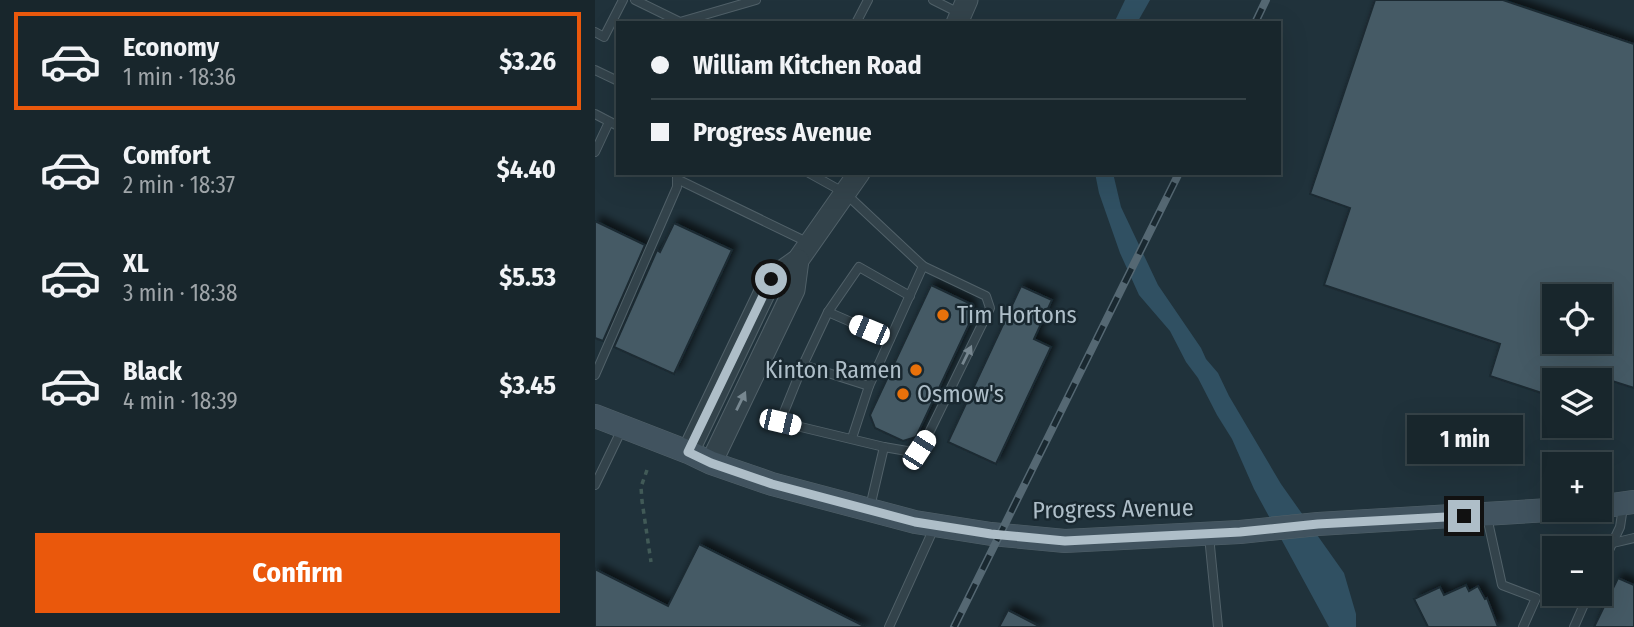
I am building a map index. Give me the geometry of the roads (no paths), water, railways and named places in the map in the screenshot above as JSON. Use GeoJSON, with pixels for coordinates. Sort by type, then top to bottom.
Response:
{"type":"FeatureCollection","features":[{"type":"Feature","properties":{"kind":"main road","name":"Progress Avenue"},"geometry":{"type":"LineString","coordinates":[[595,416],[711,463],[772,484],[935,525],[991,534],[1065,541],[1240,532],[1318,524],[1542,511]]}},
{"type":"Feature","properties":{"kind":"street"},"geometry":{"type":"LineString","coordinates":[[688,452],[771,279],[804,251],[858,175]]}},
{"type":"Feature","properties":{"kind":"street"},"geometry":{"type":"LineString","coordinates":[[711,463],[794,290],[804,251]]}},
{"type":"Feature","properties":{"kind":"lane"},"geometry":{"type":"LineString","coordinates":[[595,32],[604,37],[623,0]]}},
{"type":"Feature","properties":{"kind":"lane"},"geometry":{"type":"LineString","coordinates":[[635,0],[678,21]]}},
{"type":"Feature","properties":{"kind":"lane"},"geometry":{"type":"LineString","coordinates":[[683,21],[756,0]]}},
{"type":"Feature","properties":{"kind":"lane"},"geometry":{"type":"LineString","coordinates":[[857,21],[868,0]]}},
{"type":"Feature","properties":{"kind":"lane"},"geometry":{"type":"LineString","coordinates":[[933,0],[962,12]]}},
{"type":"Feature","properties":{"kind":"lane"},"geometry":{"type":"LineString","coordinates":[[706,21],[709,13]]}},
{"type":"Feature","properties":{"kind":"lane"},"geometry":{"type":"LineString","coordinates":[[595,70],[616,80]]}},
{"type":"Feature","properties":{"kind":"lane"},"geometry":{"type":"LineString","coordinates":[[595,114],[614,124],[595,152]]}},
{"type":"Feature","properties":{"kind":"lane"},"geometry":{"type":"LineString","coordinates":[[813,175],[845,193],[923,266],[986,296],[990,308],[929,435],[919,450],[907,452],[780,422],[828,312],[859,267],[910,296]]}},
{"type":"Feature","properties":{"kind":"lane"},"geometry":{"type":"LineString","coordinates":[[677,176],[804,251]]}},
{"type":"Feature","properties":{"kind":"lane"},"geometry":{"type":"LineString","coordinates":[[595,375],[677,187],[677,176]]}},
{"type":"Feature","properties":{"kind":"lane"},"geometry":{"type":"LineString","coordinates":[[852,439],[869,386],[923,266]]}},
{"type":"Feature","properties":{"kind":"lane"},"geometry":{"type":"LineString","coordinates":[[828,312],[890,339]]}},
{"type":"Feature","properties":{"kind":"lane"},"geometry":{"type":"LineString","coordinates":[[803,365],[869,386]]}},
{"type":"Feature","properties":{"kind":"lane"},"geometry":{"type":"LineString","coordinates":[[595,485],[623,426]]}},
{"type":"Feature","properties":{"kind":"lane"},"geometry":{"type":"LineString","coordinates":[[870,510],[884,447]]}},
{"type":"Feature","properties":{"kind":"lane"},"geometry":{"type":"LineString","coordinates":[[1613,543],[1629,503]]}},
{"type":"Feature","properties":{"kind":"lane"},"geometry":{"type":"LineString","coordinates":[[1487,514],[1502,585],[1536,598],[1523,627]]}},
{"type":"Feature","properties":{"kind":"lane"},"geometry":{"type":"LineString","coordinates":[[889,627],[935,525]]}},
{"type":"Feature","properties":{"kind":"lane"},"geometry":{"type":"LineString","coordinates":[[1209,533],[1218,627]]}},
{"type":"Feature","properties":{"kind":"lane"},"geometry":{"type":"LineString","coordinates":[[1613,543],[1634,538]]}},
{"type":"Feature","properties":{"kind":"lane"},"geometry":{"type":"LineString","coordinates":[[1574,627],[1583,606]]}},
{"type":"Feature","properties":{"kind":"water"},"geometry":{"type":"Polygon","coordinates":[[[1125,0],[1150,0],[1138,21],[1115,21],[1125,0]]]}},
{"type":"Feature","properties":{"kind":"water"},"geometry":{"type":"Polygon","coordinates":[[[1095,175],[1113,175],[1121,207],[1158,285],[1218,373],[1281,484],[1344,573],[1356,614],[1356,627],[1329,627],[1254,489],[1232,439],[1198,378],[1186,362],[1170,331],[1139,295],[1120,253],[1095,175]]]}},
{"type":"Feature","properties":{"kind":"railway"},"geometry":{"type":"LineString","coordinates":[[1256,21],[1266,0]]}},
{"type":"Feature","properties":{"kind":"railway"},"geometry":{"type":"LineString","coordinates":[[954,627],[1178,175]]}},
{"type":"Feature","properties":{"kind":"place","name":"Tim Hortons"},"geometry":{"type":"Point","coordinates":[943,315]}},
{"type":"Feature","properties":{"kind":"place","name":"Kinton Ramen"},"geometry":{"type":"Point","coordinates":[916,370]}},
{"type":"Feature","properties":{"kind":"place","name":"Osmow's"},"geometry":{"type":"Point","coordinates":[903,394]}}]}
